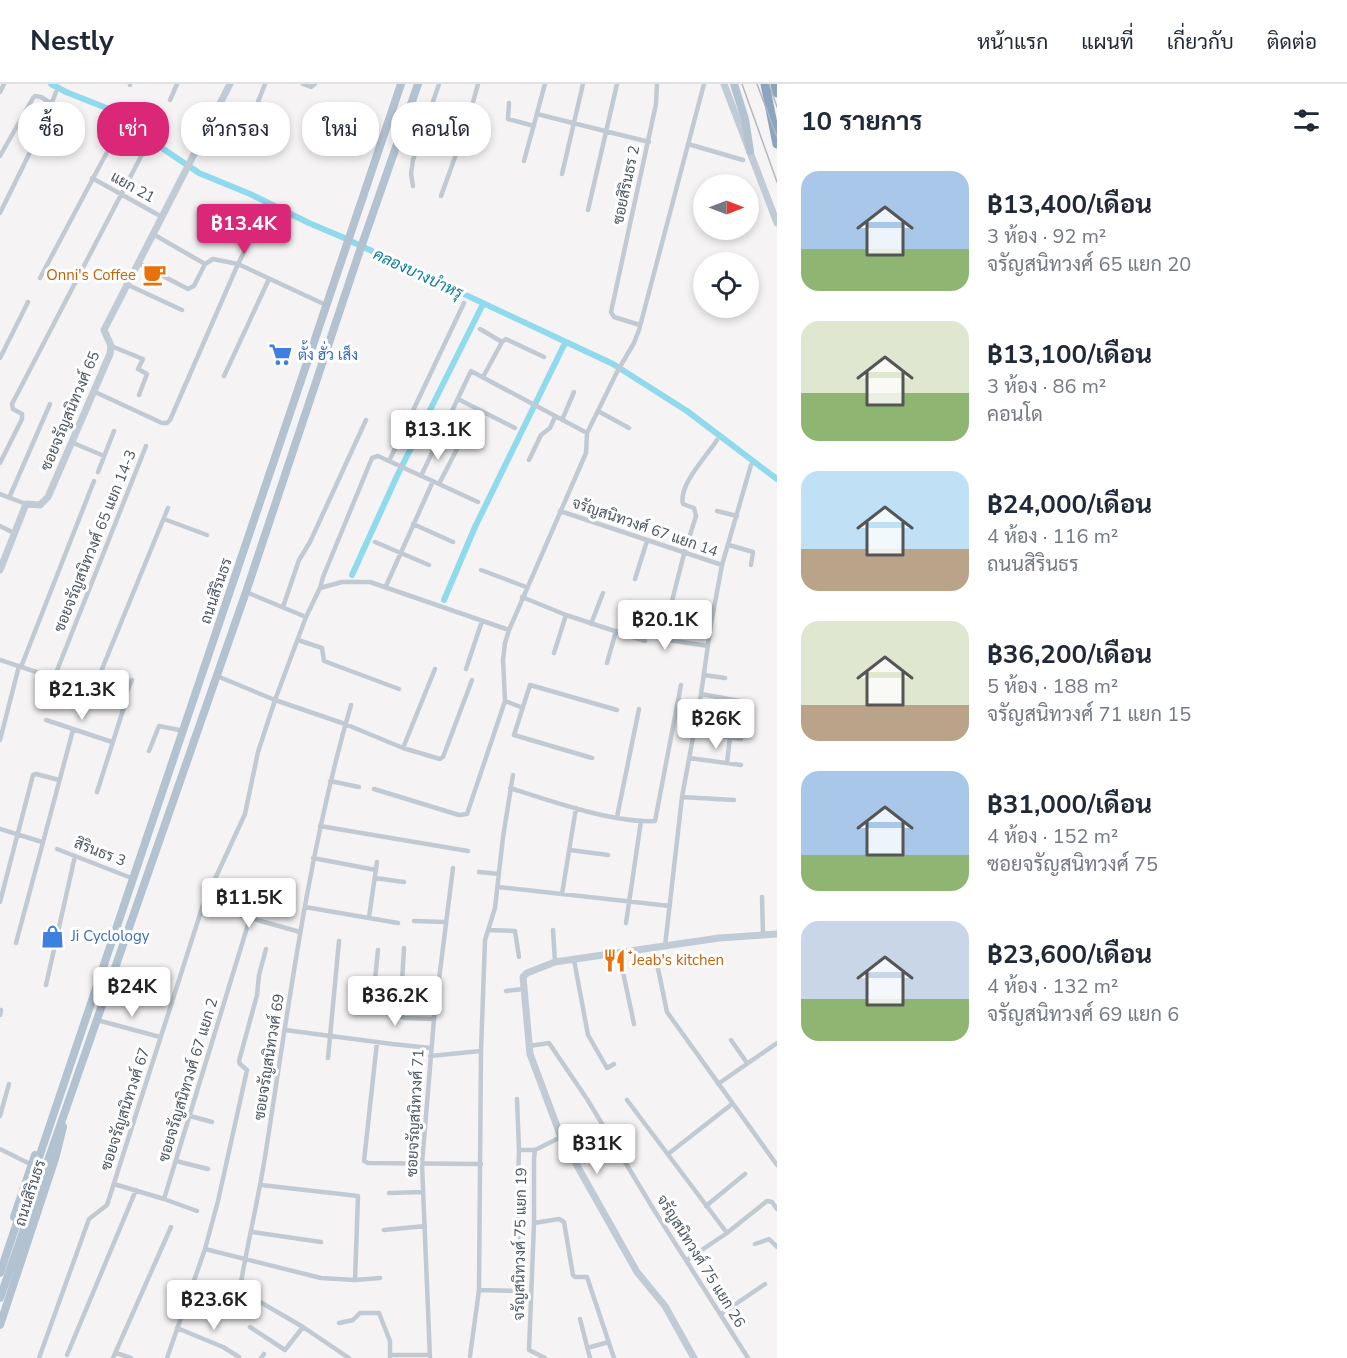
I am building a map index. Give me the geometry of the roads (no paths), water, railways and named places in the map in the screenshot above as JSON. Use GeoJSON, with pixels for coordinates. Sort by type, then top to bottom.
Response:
{"type":"FeatureCollection","features":[{"type":"Feature","properties":{"kind":"highway"},"geometry":{"type":"LineString","coordinates":[[765,84],[777,144]]}},
{"type":"Feature","properties":{"kind":"highway"},"geometry":{"type":"LineString","coordinates":[[775,84],[777,93]]}},
{"type":"Feature","properties":{"kind":"main road","name":"ถนนสิรินธร"},"geometry":{"type":"LineString","coordinates":[[0,1298],[56,1107],[401,84]]}},
{"type":"Feature","properties":{"kind":"main road","name":"ถนนสิรินธร"},"geometry":{"type":"LineString","coordinates":[[412,102],[418,84]]}},
{"type":"Feature","properties":{"kind":"main road"},"geometry":{"type":"LineString","coordinates":[[734,84],[745,119],[750,151]]}},
{"type":"Feature","properties":{"kind":"main road","name":"ถนนสิรินธร"},"geometry":{"type":"LineString","coordinates":[[0,1273],[69,1102],[269,525],[393,156]]}},
{"type":"Feature","properties":{"kind":"main road"},"geometry":{"type":"LineString","coordinates":[[255,519],[269,525]]}},
{"type":"Feature","properties":{"kind":"main road"},"geometry":{"type":"LineString","coordinates":[[251,530],[265,536]]}},
{"type":"Feature","properties":{"kind":"main road","name":"ถนนสิรินธร"},"geometry":{"type":"LineString","coordinates":[[0,1325],[55,1160],[69,1102]]}},
{"type":"Feature","properties":{"kind":"main road","name":"ถนนสิรินธร"},"geometry":{"type":"LineString","coordinates":[[0,1258],[46,1127],[56,1107]]}},
{"type":"Feature","properties":{"kind":"street"},"geometry":{"type":"LineString","coordinates":[[0,92],[4,84]]}},
{"type":"Feature","properties":{"kind":"street"},"geometry":{"type":"LineString","coordinates":[[170,100],[177,84]]}},
{"type":"Feature","properties":{"kind":"street","name":"ซอยจรัญสนิทวงศ์ 65"},"geometry":{"type":"LineString","coordinates":[[26,504],[36,506],[44,503],[110,354],[111,346],[104,330],[230,84]]}},
{"type":"Feature","properties":{"kind":"street"},"geometry":{"type":"LineString","coordinates":[[258,102],[265,84]]}},
{"type":"Feature","properties":{"kind":"street"},"geometry":{"type":"LineString","coordinates":[[303,84],[313,86]]}},
{"type":"Feature","properties":{"kind":"street"},"geometry":{"type":"LineString","coordinates":[[433,102],[439,84]]}},
{"type":"Feature","properties":{"kind":"street"},"geometry":{"type":"LineString","coordinates":[[473,102],[478,84]]}},
{"type":"Feature","properties":{"kind":"street"},"geometry":{"type":"LineString","coordinates":[[524,161],[545,84]]}},
{"type":"Feature","properties":{"kind":"street"},"geometry":{"type":"LineString","coordinates":[[562,174],[583,84]]}},
{"type":"Feature","properties":{"kind":"street"},"geometry":{"type":"LineString","coordinates":[[588,210],[617,84]]}},
{"type":"Feature","properties":{"kind":"street"},"geometry":{"type":"LineString","coordinates":[[649,142],[658,95],[657,84]]}},
{"type":"Feature","properties":{"kind":"street"},"geometry":{"type":"LineString","coordinates":[[374,789],[459,815],[467,814],[506,701],[503,660],[509,630],[586,453],[587,433],[621,364],[631,349],[640,325],[704,84]]}},
{"type":"Feature","properties":{"kind":"street"},"geometry":{"type":"LineString","coordinates":[[724,84],[777,223]]}},
{"type":"Feature","properties":{"kind":"street"},"geometry":{"type":"LineString","coordinates":[[53,102],[56,92]]}},
{"type":"Feature","properties":{"kind":"street"},"geometry":{"type":"LineString","coordinates":[[31,102],[38,96],[48,102]]}},
{"type":"Feature","properties":{"kind":"street"},"geometry":{"type":"LineString","coordinates":[[509,103],[508,119],[534,126]]}},
{"type":"Feature","properties":{"kind":"street","name":"ซอยสิรินธร 2"},"geometry":{"type":"LineString","coordinates":[[537,114],[649,142],[611,312],[614,317],[640,325]]}},
{"type":"Feature","properties":{"kind":"street"},"geometry":{"type":"LineString","coordinates":[[0,156],[18,124]]}},
{"type":"Feature","properties":{"kind":"street"},"geometry":{"type":"LineString","coordinates":[[688,144],[743,160]]}},
{"type":"Feature","properties":{"kind":"street"},"geometry":{"type":"LineString","coordinates":[[0,213],[27,156]]}},
{"type":"Feature","properties":{"kind":"street"},"geometry":{"type":"LineString","coordinates":[[40,278],[104,156]]}},
{"type":"Feature","properties":{"kind":"street"},"geometry":{"type":"LineString","coordinates":[[0,464],[22,419],[22,414],[13,409],[12,404],[141,156]]}},
{"type":"Feature","properties":{"kind":"street"},"geometry":{"type":"LineString","coordinates":[[413,186],[411,167],[415,156]]}},
{"type":"Feature","properties":{"kind":"street"},"geometry":{"type":"LineString","coordinates":[[441,196],[455,156]]}},
{"type":"Feature","properties":{"kind":"street","name":"แยก 21"},"geometry":{"type":"LineString","coordinates":[[92,178],[162,217]]}},
{"type":"Feature","properties":{"kind":"street"},"geometry":{"type":"LineString","coordinates":[[93,391],[162,423],[170,420],[238,264],[260,221]]}},
{"type":"Feature","properties":{"kind":"street"},"geometry":{"type":"LineString","coordinates":[[153,234],[205,264]]}},
{"type":"Feature","properties":{"kind":"street"},"geometry":{"type":"LineString","coordinates":[[138,263],[188,289],[194,286],[205,264],[213,259],[238,264],[326,305]]}},
{"type":"Feature","properties":{"kind":"street"},"geometry":{"type":"LineString","coordinates":[[224,376],[269,279]]}},
{"type":"Feature","properties":{"kind":"street"},"geometry":{"type":"LineString","coordinates":[[126,284],[182,310]]}},
{"type":"Feature","properties":{"kind":"street"},"geometry":{"type":"LineString","coordinates":[[0,358],[28,302]]}},
{"type":"Feature","properties":{"kind":"street"},"geometry":{"type":"LineString","coordinates":[[464,303],[389,461],[478,502]]}},
{"type":"Feature","properties":{"kind":"street"},"geometry":{"type":"LineString","coordinates":[[480,329],[502,342]]}},
{"type":"Feature","properties":{"kind":"street"},"geometry":{"type":"LineString","coordinates":[[483,377],[502,342],[506,339],[544,357]]}},
{"type":"Feature","properties":{"kind":"street"},"geometry":{"type":"LineString","coordinates":[[111,346],[143,359],[138,369],[147,374],[139,395]]}},
{"type":"Feature","properties":{"kind":"street"},"geometry":{"type":"LineString","coordinates":[[421,476],[471,371],[587,433]]}},
{"type":"Feature","properties":{"kind":"street"},"geometry":{"type":"LineString","coordinates":[[562,420],[574,392]]}},
{"type":"Feature","properties":{"kind":"street"},"geometry":{"type":"LineString","coordinates":[[458,399],[515,428]]}},
{"type":"Feature","properties":{"kind":"street"},"geometry":{"type":"LineString","coordinates":[[9,498],[50,404]]}},
{"type":"Feature","properties":{"kind":"street"},"geometry":{"type":"LineString","coordinates":[[598,411],[629,428]]}},
{"type":"Feature","properties":{"kind":"street"},"geometry":{"type":"LineString","coordinates":[[529,460],[541,435],[550,428],[555,417]]}},
{"type":"Feature","properties":{"kind":"street"},"geometry":{"type":"LineString","coordinates":[[283,607],[298,561],[310,542],[366,420]]}},
{"type":"Feature","properties":{"kind":"street"},"geometry":{"type":"LineString","coordinates":[[98,472],[114,431]]}},
{"type":"Feature","properties":{"kind":"street"},"geometry":{"type":"LineString","coordinates":[[708,646],[663,636],[696,516],[694,508],[683,504],[682,500],[691,474],[717,440]]}},
{"type":"Feature","properties":{"kind":"street"},"geometry":{"type":"LineString","coordinates":[[71,442],[104,456]]}},
{"type":"Feature","properties":{"kind":"street","name":"ซอยจรัญสนิทวงศ์ 65 แยก 14-3"},"geometry":{"type":"LineString","coordinates":[[54,678],[146,447]]}},
{"type":"Feature","properties":{"kind":"street"},"geometry":{"type":"LineString","coordinates":[[440,484],[457,449]]}},
{"type":"Feature","properties":{"kind":"street","name":"ซอยจรัญสนิทวงศ์ 67"},"geometry":{"type":"LineString","coordinates":[[39,1358],[89,1219],[105,1208],[114,1184],[203,905],[245,814],[258,752],[306,617],[375,456],[389,461]]}},
{"type":"Feature","properties":{"kind":"street"},"geometry":{"type":"LineString","coordinates":[[666,946],[682,797],[711,624],[722,566],[751,465]]}},
{"type":"Feature","properties":{"kind":"street"},"geometry":{"type":"LineString","coordinates":[[0,740],[20,667],[94,481]]}},
{"type":"Feature","properties":{"kind":"street"},"geometry":{"type":"LineString","coordinates":[[386,586],[433,481]]}},
{"type":"Feature","properties":{"kind":"street"},"geometry":{"type":"LineString","coordinates":[[0,494],[26,504],[0,570]]}},
{"type":"Feature","properties":{"kind":"street"},"geometry":{"type":"LineString","coordinates":[[93,691],[168,508]]}},
{"type":"Feature","properties":{"kind":"street","name":"จรัญสนิทวงศ์ 67 แยก 14"},"geometry":{"type":"LineString","coordinates":[[560,511],[722,566]]}},
{"type":"Feature","properties":{"kind":"street"},"geometry":{"type":"LineString","coordinates":[[717,511],[737,516]]}},
{"type":"Feature","properties":{"kind":"street"},"geometry":{"type":"LineString","coordinates":[[164,519],[207,535]]}},
{"type":"Feature","properties":{"kind":"street"},"geometry":{"type":"LineString","coordinates":[[413,524],[453,542]]}},
{"type":"Feature","properties":{"kind":"street"},"geometry":{"type":"LineString","coordinates":[[0,526],[15,533]]}},
{"type":"Feature","properties":{"kind":"street"},"geometry":{"type":"LineString","coordinates":[[635,579],[647,541]]}},
{"type":"Feature","properties":{"kind":"street"},"geometry":{"type":"LineString","coordinates":[[375,542],[429,565]]}},
{"type":"Feature","properties":{"kind":"street"},"geometry":{"type":"LineString","coordinates":[[729,545],[753,552],[751,565]]}},
{"type":"Feature","properties":{"kind":"street"},"geometry":{"type":"LineString","coordinates":[[481,570],[526,587]]}},
{"type":"Feature","properties":{"kind":"street"},"geometry":{"type":"LineString","coordinates":[[320,588],[360,580],[386,586],[509,630]]}},
{"type":"Feature","properties":{"kind":"street"},"geometry":{"type":"LineString","coordinates":[[246,592],[306,617]]}},
{"type":"Feature","properties":{"kind":"street"},"geometry":{"type":"LineString","coordinates":[[591,624],[603,593]]}},
{"type":"Feature","properties":{"kind":"street"},"geometry":{"type":"LineString","coordinates":[[522,597],[591,624],[645,641]]}},
{"type":"Feature","properties":{"kind":"street"},"geometry":{"type":"LineString","coordinates":[[607,663],[630,602]]}},
{"type":"Feature","properties":{"kind":"street"},"geometry":{"type":"LineString","coordinates":[[642,611],[667,619]]}},
{"type":"Feature","properties":{"kind":"street"},"geometry":{"type":"LineString","coordinates":[[554,652],[566,615]]}},
{"type":"Feature","properties":{"kind":"street"},"geometry":{"type":"LineString","coordinates":[[674,618],[711,624]]}},
{"type":"Feature","properties":{"kind":"street"},"geometry":{"type":"LineString","coordinates":[[466,669],[483,621]]}},
{"type":"Feature","properties":{"kind":"street"},"geometry":{"type":"LineString","coordinates":[[298,640],[322,648],[324,661],[399,689]]}},
{"type":"Feature","properties":{"kind":"street"},"geometry":{"type":"LineString","coordinates":[[0,660],[123,701]]}},
{"type":"Feature","properties":{"kind":"street"},"geometry":{"type":"LineString","coordinates":[[403,748],[435,669]]}},
{"type":"Feature","properties":{"kind":"street"},"geometry":{"type":"LineString","coordinates":[[704,675],[725,678]]}},
{"type":"Feature","properties":{"kind":"street"},"geometry":{"type":"LineString","coordinates":[[217,676],[403,748],[440,759],[443,757],[472,680]]}},
{"type":"Feature","properties":{"kind":"street"},"geometry":{"type":"LineString","coordinates":[[98,792],[124,707],[123,701],[132,680]]}},
{"type":"Feature","properties":{"kind":"street"},"geometry":{"type":"LineString","coordinates":[[592,758],[514,735],[531,685],[617,710]]}},
{"type":"Feature","properties":{"kind":"street"},"geometry":{"type":"LineString","coordinates":[[510,788],[576,808],[617,817],[640,821],[656,820],[681,685]]}},
{"type":"Feature","properties":{"kind":"street"},"geometry":{"type":"LineString","coordinates":[[701,694],[751,703]]}},
{"type":"Feature","properties":{"kind":"street"},"geometry":{"type":"LineString","coordinates":[[506,701],[523,708]]}},
{"type":"Feature","properties":{"kind":"street","name":"ซอยจรัญสนิทวงศ์ 69"},"geometry":{"type":"LineString","coordinates":[[303,1327],[240,1289],[261,1185],[313,858],[330,781],[351,705]]}},
{"type":"Feature","properties":{"kind":"street"},"geometry":{"type":"LineString","coordinates":[[617,817],[639,709]]}},
{"type":"Feature","properties":{"kind":"street"},"geometry":{"type":"LineString","coordinates":[[46,720],[112,742]]}},
{"type":"Feature","properties":{"kind":"street"},"geometry":{"type":"LineString","coordinates":[[149,751],[159,726],[184,731]]}},
{"type":"Feature","properties":{"kind":"street"},"geometry":{"type":"LineString","coordinates":[[16,943],[73,730]]}},
{"type":"Feature","properties":{"kind":"street"},"geometry":{"type":"LineString","coordinates":[[693,732],[741,739]]}},
{"type":"Feature","properties":{"kind":"street"},"geometry":{"type":"LineString","coordinates":[[727,763],[730,737]]}},
{"type":"Feature","properties":{"kind":"street"},"geometry":{"type":"LineString","coordinates":[[689,758],[741,765]]}},
{"type":"Feature","properties":{"kind":"street"},"geometry":{"type":"LineString","coordinates":[[0,902],[33,775],[59,780]]}},
{"type":"Feature","properties":{"kind":"street"},"geometry":{"type":"LineString","coordinates":[[470,1356],[479,1290],[481,1051],[485,940],[498,886],[513,775]]}},
{"type":"Feature","properties":{"kind":"street"},"geometry":{"type":"LineString","coordinates":[[330,781],[359,787]]}},
{"type":"Feature","properties":{"kind":"street"},"geometry":{"type":"LineString","coordinates":[[682,797],[734,800]]}},
{"type":"Feature","properties":{"kind":"street"},"geometry":{"type":"LineString","coordinates":[[562,894],[576,808]]}},
{"type":"Feature","properties":{"kind":"street"},"geometry":{"type":"LineString","coordinates":[[626,922],[640,821]]}},
{"type":"Feature","properties":{"kind":"street"},"geometry":{"type":"LineString","coordinates":[[320,826],[468,850]]}},
{"type":"Feature","properties":{"kind":"street"},"geometry":{"type":"LineString","coordinates":[[0,829],[42,842]]}},
{"type":"Feature","properties":{"kind":"street","name":"สิรินธร 3"},"geometry":{"type":"LineString","coordinates":[[57,849],[134,879]]}},
{"type":"Feature","properties":{"kind":"street"},"geometry":{"type":"LineString","coordinates":[[570,850],[608,855]]}},
{"type":"Feature","properties":{"kind":"street"},"geometry":{"type":"LineString","coordinates":[[46,985],[75,856]]}},
{"type":"Feature","properties":{"kind":"street"},"geometry":{"type":"LineString","coordinates":[[313,858],[376,870]]}},
{"type":"Feature","properties":{"kind":"street"},"geometry":{"type":"LineString","coordinates":[[369,917],[377,862]]}},
{"type":"Feature","properties":{"kind":"street","name":"ซอยจรัญสนิทวงศ์ 71"},"geometry":{"type":"LineString","coordinates":[[390,1357],[430,1357],[422,1164],[430,1056],[453,868]]}},
{"type":"Feature","properties":{"kind":"street"},"geometry":{"type":"LineString","coordinates":[[479,872],[499,874]]}},
{"type":"Feature","properties":{"kind":"street"},"geometry":{"type":"LineString","coordinates":[[375,878],[404,882]]}},
{"type":"Feature","properties":{"kind":"street"},"geometry":{"type":"LineString","coordinates":[[498,886],[670,906]]}},
{"type":"Feature","properties":{"kind":"street"},"geometry":{"type":"LineString","coordinates":[[762,897],[763,935]]}},
{"type":"Feature","properties":{"kind":"street"},"geometry":{"type":"LineString","coordinates":[[203,905],[300,932]]}},
{"type":"Feature","properties":{"kind":"street"},"geometry":{"type":"LineString","coordinates":[[305,907],[398,923]]}},
{"type":"Feature","properties":{"kind":"street","name":"ซอยจรัญสนิทวงศ์ 67 แยก 2"},"geometry":{"type":"LineString","coordinates":[[164,1199],[250,918]]}},
{"type":"Feature","properties":{"kind":"street"},"geometry":{"type":"LineString","coordinates":[[414,921],[445,922]]}},
{"type":"Feature","properties":{"kind":"street"},"geometry":{"type":"LineString","coordinates":[[489,930],[515,932],[519,957]]}},
{"type":"Feature","properties":{"kind":"street"},"geometry":{"type":"LineString","coordinates":[[553,930],[555,962]]}},
{"type":"Feature","properties":{"kind":"street"},"geometry":{"type":"LineString","coordinates":[[694,1358],[665,1306],[637,1272],[618,1234],[561,1137],[537,1075],[529,1047],[523,977],[525,973],[555,962],[718,938],[777,934]]}},
{"type":"Feature","properties":{"kind":"street"},"geometry":{"type":"LineString","coordinates":[[328,1058],[339,941]]}},
{"type":"Feature","properties":{"kind":"street"},"geometry":{"type":"LineString","coordinates":[[404,948],[400,1017],[434,1018]]}},
{"type":"Feature","properties":{"kind":"street"},"geometry":{"type":"LineString","coordinates":[[167,1358],[205,1249],[218,1201],[248,1070],[239,1062],[257,995],[259,975],[266,949]]}},
{"type":"Feature","properties":{"kind":"street"},"geometry":{"type":"LineString","coordinates":[[654,949],[667,1012],[777,1165]]}},
{"type":"Feature","properties":{"kind":"street"},"geometry":{"type":"LineString","coordinates":[[378,950],[374,989],[400,991]]}},
{"type":"Feature","properties":{"kind":"street"},"geometry":{"type":"LineString","coordinates":[[619,953],[634,1024]]}},
{"type":"Feature","properties":{"kind":"street"},"geometry":{"type":"LineString","coordinates":[[574,960],[588,1035],[607,1068],[614,1064]]}},
{"type":"Feature","properties":{"kind":"street"},"geometry":{"type":"LineString","coordinates":[[506,991],[524,989]]}},
{"type":"Feature","properties":{"kind":"street"},"geometry":{"type":"LineString","coordinates":[[97,1020],[160,1037]]}},
{"type":"Feature","properties":{"kind":"street"},"geometry":{"type":"LineString","coordinates":[[285,1030],[431,1048]]}},
{"type":"Feature","properties":{"kind":"street"},"geometry":{"type":"LineString","coordinates":[[731,1040],[747,1064]]}},
{"type":"Feature","properties":{"kind":"street"},"geometry":{"type":"LineString","coordinates":[[377,1042],[364,1161],[368,1163],[481,1164]]}},
{"type":"Feature","properties":{"kind":"street","name":"จรัญสนิทวงศ์ 75 แยก 26"},"geometry":{"type":"LineString","coordinates":[[529,1047],[549,1043],[587,1099],[748,1358]]}},
{"type":"Feature","properties":{"kind":"street"},"geometry":{"type":"LineString","coordinates":[[718,1084],[777,1043]]}},
{"type":"Feature","properties":{"kind":"street"},"geometry":{"type":"LineString","coordinates":[[430,1056],[481,1051]]}},
{"type":"Feature","properties":{"kind":"street"},"geometry":{"type":"LineString","coordinates":[[0,1116],[9,1083]]}},
{"type":"Feature","properties":{"kind":"street"},"geometry":{"type":"LineString","coordinates":[[517,1099],[518,1183]]}},
{"type":"Feature","properties":{"kind":"street"},"geometry":{"type":"LineString","coordinates":[[627,1100],[727,1233]]}},
{"type":"Feature","properties":{"kind":"street"},"geometry":{"type":"LineString","coordinates":[[668,1154],[732,1104]]}},
{"type":"Feature","properties":{"kind":"street"},"geometry":{"type":"LineString","coordinates":[[190,1116],[212,1122]]}},
{"type":"Feature","properties":{"kind":"street","name":"จรัญสนิทวงศ์ 75 แยก 19"},"geometry":{"type":"LineString","coordinates":[[545,1358],[529,1350],[535,1150],[561,1137]]}},
{"type":"Feature","properties":{"kind":"street"},"geometry":{"type":"LineString","coordinates":[[0,1149],[32,1165]]}},
{"type":"Feature","properties":{"kind":"street"},"geometry":{"type":"LineString","coordinates":[[519,1150],[535,1150]]}},
{"type":"Feature","properties":{"kind":"street"},"geometry":{"type":"LineString","coordinates":[[176,1161],[208,1169]]}},
{"type":"Feature","properties":{"kind":"street"},"geometry":{"type":"LineString","coordinates":[[706,1206],[745,1174]]}},
{"type":"Feature","properties":{"kind":"street"},"geometry":{"type":"LineString","coordinates":[[114,1184],[196,1210]]}},
{"type":"Feature","properties":{"kind":"street"},"geometry":{"type":"LineString","coordinates":[[261,1185],[359,1197],[355,1280]]}},
{"type":"Feature","properties":{"kind":"street"},"geometry":{"type":"LineString","coordinates":[[67,1355],[136,1190]]}},
{"type":"Feature","properties":{"kind":"street"},"geometry":{"type":"LineString","coordinates":[[389,1193],[423,1192]]}},
{"type":"Feature","properties":{"kind":"street"},"geometry":{"type":"LineString","coordinates":[[687,1260],[727,1233],[767,1201],[772,1202],[777,1209]]}},
{"type":"Feature","properties":{"kind":"street"},"geometry":{"type":"LineString","coordinates":[[517,1291],[519,1204]]}},
{"type":"Feature","properties":{"kind":"street"},"geometry":{"type":"LineString","coordinates":[[534,1222],[559,1219],[564,1222],[573,1276],[587,1277],[614,1358]]}},
{"type":"Feature","properties":{"kind":"street"},"geometry":{"type":"LineString","coordinates":[[384,1230],[425,1226]]}},
{"type":"Feature","properties":{"kind":"street"},"geometry":{"type":"LineString","coordinates":[[131,1358],[115,1355],[171,1227]]}},
{"type":"Feature","properties":{"kind":"street"},"geometry":{"type":"LineString","coordinates":[[252,1232],[321,1242]]}},
{"type":"Feature","properties":{"kind":"street"},"geometry":{"type":"LineString","coordinates":[[755,1244],[769,1239],[777,1247]]}},
{"type":"Feature","properties":{"kind":"street"},"geometry":{"type":"LineString","coordinates":[[205,1249],[321,1278],[355,1280],[380,1278]]}},
{"type":"Feature","properties":{"kind":"street"},"geometry":{"type":"LineString","coordinates":[[721,1314],[765,1284]]}},
{"type":"Feature","properties":{"kind":"street"},"geometry":{"type":"LineString","coordinates":[[479,1290],[531,1293]]}},
{"type":"Feature","properties":{"kind":"street"},"geometry":{"type":"LineString","coordinates":[[339,1323],[353,1320],[360,1313],[379,1313],[389,1336],[390,1357]]}},
{"type":"Feature","properties":{"kind":"street"},"geometry":{"type":"LineString","coordinates":[[580,1319],[590,1358]]}},
{"type":"Feature","properties":{"kind":"street"},"geometry":{"type":"LineString","coordinates":[[250,1327],[285,1350],[303,1327],[349,1358]]}},
{"type":"Feature","properties":{"kind":"street"},"geometry":{"type":"LineString","coordinates":[[177,1328],[223,1347],[239,1357]]}},
{"type":"Feature","properties":{"kind":"street"},"geometry":{"type":"LineString","coordinates":[[587,1348],[609,1342]]}},
{"type":"Feature","properties":{"kind":"waterway","name":"คลองบางบำหรุ"},"geometry":{"type":"LineString","coordinates":[[51,84],[109,109],[132,128],[199,173],[250,194],[613,364],[687,411],[777,479]]}},
{"type":"Feature","properties":{"kind":"waterway"},"geometry":{"type":"LineString","coordinates":[[352,575],[397,476],[483,304]]}},
{"type":"Feature","properties":{"kind":"waterway"},"geometry":{"type":"LineString","coordinates":[[444,600],[475,527],[565,343]]}},
{"type":"Feature","properties":{"kind":"railway"},"geometry":{"type":"LineString","coordinates":[[742,84],[777,182]]}},
{"type":"Feature","properties":{"kind":"railway"},"geometry":{"type":"LineString","coordinates":[[757,84],[777,137]]}},
{"type":"Feature","properties":{"kind":"railway"},"geometry":{"type":"LineString","coordinates":[[769,84],[777,107]]}},
{"type":"Feature","properties":{"kind":"place","name":"Onni's Coffee"},"geometry":{"type":"Point","coordinates":[154,275]}},
{"type":"Feature","properties":{"kind":"place","name":"ตั้ง ฮั่ว เส็ง"},"geometry":{"type":"Point","coordinates":[280,355]}},
{"type":"Feature","properties":{"kind":"place","name":"Ji Cyclology"},"geometry":{"type":"Point","coordinates":[53,936]}},
{"type":"Feature","properties":{"kind":"place","name":"๋Jeab's kitchen"},"geometry":{"type":"Point","coordinates":[614,960]}}]}
